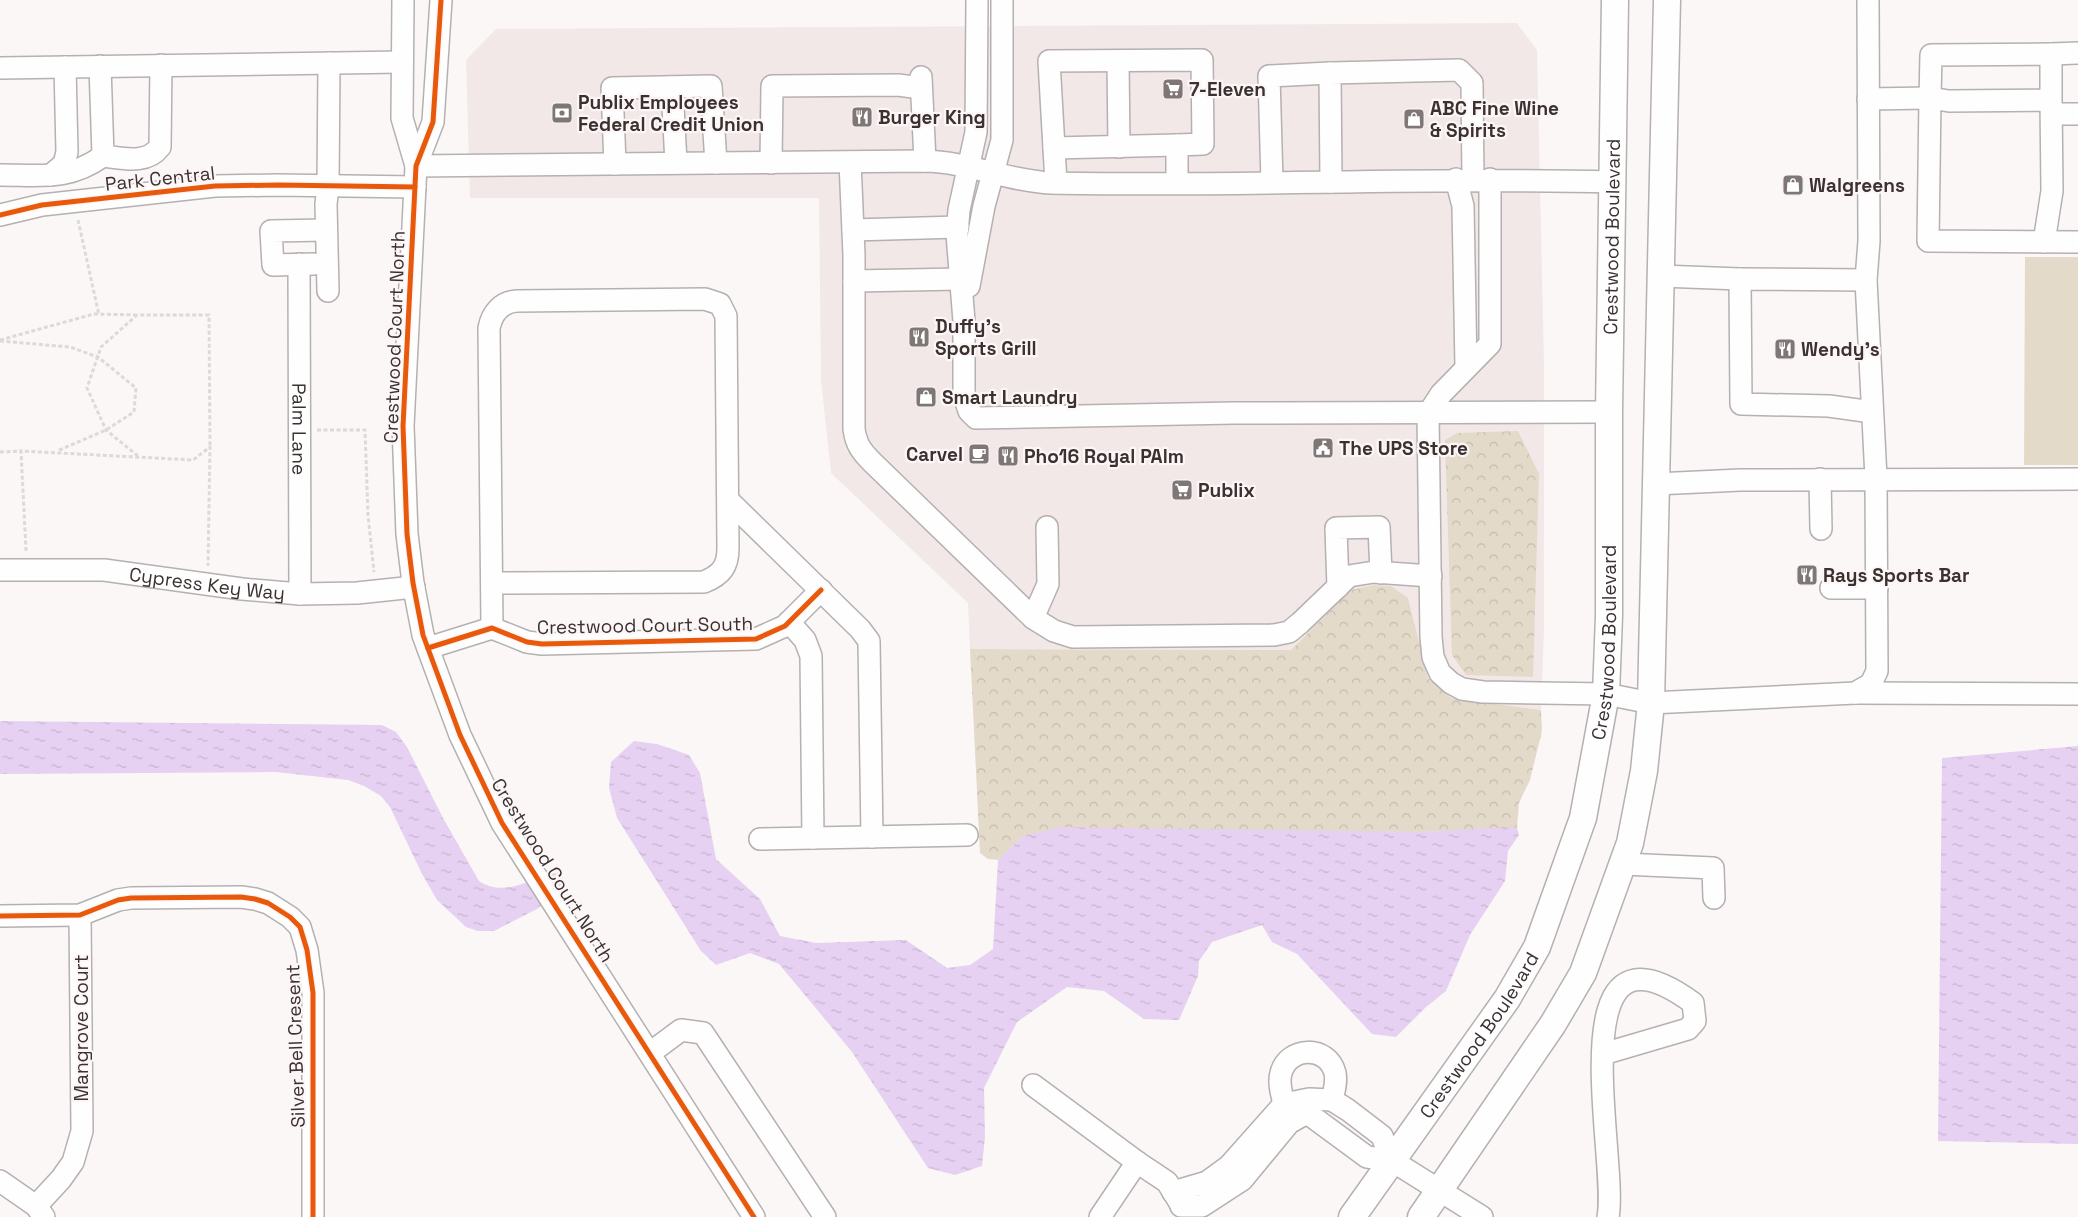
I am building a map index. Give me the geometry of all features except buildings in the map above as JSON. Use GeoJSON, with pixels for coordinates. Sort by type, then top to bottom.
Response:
{"type":"FeatureCollection","features":[{"type":"Feature","properties":{"kind":"main road","name":"Crestwood Boulevard"},"geometry":{"type":"LineString","coordinates":[[1352,1217],[1507,999],[1537,947],[1584,818],[1606,694],[1609,616],[1609,412],[1615,0]]}},
{"type":"Feature","properties":{"kind":"main road"},"geometry":{"type":"LineString","coordinates":[[1421,1217],[1553,1024],[1583,972],[1630,843],[1644,771],[1651,703],[1667,0]]}},
{"type":"Feature","properties":{"kind":"street","name":"Crestwood Court North"},"geometry":{"type":"LineString","coordinates":[[403,0],[402,118],[416,166]]}},
{"type":"Feature","properties":{"kind":"street","name":"Crestwood Court North"},"geometry":{"type":"LineString","coordinates":[[440,0],[433,122],[416,166],[404,426],[407,534],[414,587],[428,648],[460,735],[502,823],[754,1217]]}},
{"type":"Feature","properties":{"kind":"street"},"geometry":{"type":"LineString","coordinates":[[977,0],[976,132],[958,227],[964,320],[964,396],[968,411],[976,418],[1220,413],[1428,414],[1609,412]]}},
{"type":"Feature","properties":{"kind":"street"},"geometry":{"type":"LineString","coordinates":[[964,320],[973,256],[1003,127],[1002,0]]}},
{"type":"Feature","properties":{"kind":"street"},"geometry":{"type":"LineString","coordinates":[[1855,693],[1871,684],[1876,671],[1876,478],[1866,280],[1869,241],[1868,0]]}},
{"type":"Feature","properties":{"kind":"street"},"geometry":{"type":"LineString","coordinates":[[2078,53],[1930,55],[1928,241],[2078,242]]}},
{"type":"Feature","properties":{"kind":"street"},"geometry":{"type":"LineString","coordinates":[[2044,242],[2052,191],[2051,54]]}},
{"type":"Feature","properties":{"kind":"street"},"geometry":{"type":"LineString","coordinates":[[1054,148],[1203,144],[1202,60],[1049,61],[1056,183]]}},
{"type":"Feature","properties":{"kind":"street"},"geometry":{"type":"LineString","coordinates":[[1118,61],[1120,147]]}},
{"type":"Feature","properties":{"kind":"street"},"geometry":{"type":"LineString","coordinates":[[0,68],[402,62]]}},
{"type":"Feature","properties":{"kind":"street"},"geometry":{"type":"LineString","coordinates":[[328,291],[326,230],[329,64]]}},
{"type":"Feature","properties":{"kind":"street"},"geometry":{"type":"LineString","coordinates":[[0,175],[65,175],[85,168],[103,156],[137,160],[154,155],[160,147],[161,65]]}},
{"type":"Feature","properties":{"kind":"street"},"geometry":{"type":"LineString","coordinates":[[100,66],[103,156]]}},
{"type":"Feature","properties":{"kind":"street"},"geometry":{"type":"LineString","coordinates":[[51,175],[64,164],[67,152],[65,67]]}},
{"type":"Feature","properties":{"kind":"street"},"geometry":{"type":"LineString","coordinates":[[1272,182],[1269,76],[1459,70],[1472,83],[1473,179],[1490,344],[1441,394],[1428,414],[1433,657],[1440,673],[1451,683],[1462,689],[1483,692],[1606,694],[1651,703],[1855,693],[2078,694]]}},
{"type":"Feature","properties":{"kind":"street"},"geometry":{"type":"LineString","coordinates":[[1330,73],[1331,182]]}},
{"type":"Feature","properties":{"kind":"street"},"geometry":{"type":"LineString","coordinates":[[771,162],[772,86],[898,85],[921,82],[925,161]]}},
{"type":"Feature","properties":{"kind":"street"},"geometry":{"type":"LineString","coordinates":[[615,164],[612,88],[711,86],[716,163]]}},
{"type":"Feature","properties":{"kind":"street"},"geometry":{"type":"LineString","coordinates":[[672,87],[676,163]]}},
{"type":"Feature","properties":{"kind":"street"},"geometry":{"type":"LineString","coordinates":[[1868,99],[1930,98],[1949,101],[2051,107],[2078,114]]}},
{"type":"Feature","properties":{"kind":"street"},"geometry":{"type":"LineString","coordinates":[[1176,145],[1177,183]]}},
{"type":"Feature","properties":{"kind":"street"},"geometry":{"type":"LineString","coordinates":[[416,166],[925,161],[953,163],[1023,181],[1056,183],[1331,182],[1473,179],[1612,182]]}},
{"type":"Feature","properties":{"kind":"street"},"geometry":{"type":"LineString","coordinates":[[850,162],[854,281],[854,429],[860,450],[1033,618],[1054,631],[1073,637],[1274,635],[1288,632],[1294,628],[1348,576],[1381,573],[1430,576]]}},
{"type":"Feature","properties":{"kind":"street"},"geometry":{"type":"LineString","coordinates":[[1466,368],[1463,206],[1473,179]]}},
{"type":"Feature","properties":{"kind":"street","name":"Park Central"},"geometry":{"type":"LineString","coordinates":[[0,215],[42,204],[215,186],[415,187]]}},
{"type":"Feature","properties":{"kind":"street"},"geometry":{"type":"LineString","coordinates":[[853,230],[958,227]]}},
{"type":"Feature","properties":{"kind":"street"},"geometry":{"type":"LineString","coordinates":[[326,230],[271,232],[272,265],[327,263]]}},
{"type":"Feature","properties":{"kind":"street","name":"Palm Lane"},"geometry":{"type":"LineString","coordinates":[[299,264],[300,594]]}},
{"type":"Feature","properties":{"kind":"street"},"geometry":{"type":"LineString","coordinates":[[1661,276],[1866,280]]}},
{"type":"Feature","properties":{"kind":"street"},"geometry":{"type":"LineString","coordinates":[[854,281],[960,279]]}},
{"type":"Feature","properties":{"kind":"street"},"geometry":{"type":"LineString","coordinates":[[1740,279],[1741,404],[1829,406],[1872,412]]}},
{"type":"Feature","properties":{"kind":"street"},"geometry":{"type":"LineString","coordinates":[[428,648],[492,628],[488,328],[495,312],[509,302],[704,299],[720,304],[726,316],[728,560],[724,569],[716,576],[704,582],[492,584]]}},
{"type":"Feature","properties":{"kind":"street"},"geometry":{"type":"LineString","coordinates":[[1656,484],[1876,478],[2078,479]]}},
{"type":"Feature","properties":{"kind":"street"},"geometry":{"type":"LineString","coordinates":[[1820,479],[1821,529]]}},
{"type":"Feature","properties":{"kind":"street"},"geometry":{"type":"LineString","coordinates":[[728,500],[866,635],[869,641],[872,837]]}},
{"type":"Feature","properties":{"kind":"street"},"geometry":{"type":"LineString","coordinates":[[1033,618],[1048,584],[1047,527]]}},
{"type":"Feature","properties":{"kind":"street"},"geometry":{"type":"LineString","coordinates":[[1338,587],[1336,528],[1379,527],[1381,573]]}},
{"type":"Feature","properties":{"kind":"street","name":"Cypress Key Way"},"geometry":{"type":"LineString","coordinates":[[0,570],[104,570],[242,589],[300,594],[357,593],[414,587]]}},
{"type":"Feature","properties":{"kind":"street"},"geometry":{"type":"LineString","coordinates":[[1831,588],[1877,588]]}},
{"type":"Feature","properties":{"kind":"street","name":"Crestwood Court South"},"geometry":{"type":"LineString","coordinates":[[492,628],[527,642],[542,644],[756,639],[775,632],[789,622],[820,590]]}},
{"type":"Feature","properties":{"kind":"street"},"geometry":{"type":"LineString","coordinates":[[789,622],[805,640],[811,656],[813,838]]}},
{"type":"Feature","properties":{"kind":"street"},"geometry":{"type":"LineString","coordinates":[[760,839],[967,835]]}},
{"type":"Feature","properties":{"kind":"street"},"geometry":{"type":"LineString","coordinates":[[1623,864],[1713,868],[1714,898]]}},
{"type":"Feature","properties":{"kind":"street","name":"Silver Bell Cresent"},"geometry":{"type":"LineString","coordinates":[[80,915],[118,900],[131,898],[241,897],[268,903],[290,917],[300,927],[307,950],[313,993],[313,1217]]}},
{"type":"Feature","properties":{"kind":"street"},"geometry":{"type":"LineString","coordinates":[[0,916],[80,915]]}},
{"type":"Feature","properties":{"kind":"street","name":"Mangrove Court"},"geometry":{"type":"LineString","coordinates":[[40,1211],[73,1162],[82,1131],[80,915]]}},
{"type":"Feature","properties":{"kind":"street"},"geometry":{"type":"LineString","coordinates":[[1603,1054],[1688,1029],[1695,1021],[1693,1003],[1679,993],[1652,980],[1637,978],[1626,982],[1614,992],[1604,1033],[1603,1054],[1602,1108],[1610,1189],[1608,1217]]}},
{"type":"Feature","properties":{"kind":"street"},"geometry":{"type":"LineString","coordinates":[[650,1053],[681,1030],[703,1033],[825,1217]]}},
{"type":"Feature","properties":{"kind":"street"},"geometry":{"type":"LineString","coordinates":[[1284,1104],[1280,1075],[1284,1065],[1291,1057],[1304,1052],[1313,1052],[1326,1058],[1332,1066],[1335,1084],[1332,1100]]}},
{"type":"Feature","properties":{"kind":"street"},"geometry":{"type":"LineString","coordinates":[[1033,1085],[1167,1182],[1176,1205],[1202,1206],[1230,1177],[1284,1104],[1309,1099],[1332,1100],[1382,1136],[1391,1160]]}},
{"type":"Feature","properties":{"kind":"street"},"geometry":{"type":"LineString","coordinates":[[1230,1177],[1242,1180],[1289,1123],[1303,1115],[1310,1115],[1367,1156],[1391,1160],[1482,1217]]}},
{"type":"Feature","properties":{"kind":"street"},"geometry":{"type":"LineString","coordinates":[[1100,1217],[1137,1162]]}},
{"type":"Feature","properties":{"kind":"street"},"geometry":{"type":"LineString","coordinates":[[0,1180],[40,1211]]}},
{"type":"Feature","properties":{"kind":"path"},"geometry":{"type":"LineString","coordinates":[[77,217],[99,315]]}},
{"type":"Feature","properties":{"kind":"path"},"geometry":{"type":"LineString","coordinates":[[0,341],[99,315],[209,315],[210,447],[208,568]]}},
{"type":"Feature","properties":{"kind":"path"},"geometry":{"type":"LineString","coordinates":[[137,315],[101,347],[87,388],[106,430],[138,456]]}},
{"type":"Feature","properties":{"kind":"path"},"geometry":{"type":"LineString","coordinates":[[0,341],[70,347],[98,357],[136,388],[134,412],[106,430],[54,452]]}},
{"type":"Feature","properties":{"kind":"path"},"geometry":{"type":"LineString","coordinates":[[309,430],[366,430],[368,514],[374,572]]}},
{"type":"Feature","properties":{"kind":"path"},"geometry":{"type":"LineString","coordinates":[[0,452],[54,452],[193,460],[210,447]]}},
{"type":"Feature","properties":{"kind":"path"},"geometry":{"type":"LineString","coordinates":[[21,451],[26,552]]}},
{"type":"Feature","properties":{"kind":"shaded area"},"geometry":{"type":"Polygon","coordinates":[[[1517,23],[1537,50],[1544,365],[1544,629],[1541,710],[1451,698],[1428,678],[1408,598],[1351,590],[1291,650],[970,649],[968,603],[831,473],[821,380],[819,198],[470,198],[466,60],[496,29],[1517,23]]]}},
{"type":"Feature","properties":{"kind":"green space"},"geometry":{"type":"Polygon","coordinates":[[[2025,257],[2078,257],[2078,465],[2024,465],[2025,257]]]}},
{"type":"Feature","properties":{"kind":"green space"},"geometry":{"type":"Polygon","coordinates":[[[1518,431],[1539,474],[1533,677],[1466,675],[1452,655],[1445,440],[1457,433],[1518,431]]]}},
{"type":"Feature","properties":{"kind":"green space"},"geometry":{"type":"Polygon","coordinates":[[[1374,585],[1391,586],[1408,598],[1428,678],[1451,698],[1541,710],[1542,731],[1530,780],[1519,803],[1517,828],[1425,832],[1023,836],[998,860],[988,859],[980,853],[970,649],[1291,650],[1351,590],[1374,585]]]}},
{"type":"Feature","properties":{"kind":"water"},"geometry":{"type":"Polygon","coordinates":[[[0,721],[382,725],[396,732],[407,747],[443,818],[479,881],[488,886],[506,888],[552,873],[560,874],[565,882],[563,891],[537,909],[494,931],[478,931],[466,927],[437,900],[422,874],[390,807],[381,796],[364,786],[348,780],[276,772],[0,774],[0,721]]]}},
{"type":"Feature","properties":{"kind":"water"},"geometry":{"type":"Polygon","coordinates":[[[634,741],[657,744],[689,755],[700,773],[716,859],[760,899],[780,936],[816,943],[906,940],[947,968],[970,965],[993,949],[998,860],[1023,836],[1061,827],[1425,832],[1504,827],[1517,828],[1519,835],[1508,851],[1505,881],[1470,935],[1446,991],[1426,1007],[1396,1037],[1372,1034],[1297,954],[1272,942],[1262,925],[1212,942],[1199,961],[1198,976],[1179,1020],[1144,1019],[1104,991],[1067,987],[1017,1022],[984,1088],[985,1137],[982,1166],[955,1175],[928,1168],[852,1052],[779,964],[750,953],[716,965],[701,951],[617,818],[609,788],[611,762],[634,741]]]}},
{"type":"Feature","properties":{"kind":"water"},"geometry":{"type":"Polygon","coordinates":[[[2078,746],[2078,1144],[1938,1141],[1942,758],[2078,746]]]}},
{"type":"Feature","properties":{"kind":"cycle path"},"geometry":{"type":"LineString","coordinates":[[441,0],[433,122],[416,166],[403,426],[407,534],[413,583],[423,635],[460,735],[502,823],[754,1217]]}},
{"type":"Feature","properties":{"kind":"cycle path"},"geometry":{"type":"LineString","coordinates":[[0,215],[42,205],[215,186],[415,187]]}},
{"type":"Feature","properties":{"kind":"cycle path"},"geometry":{"type":"LineString","coordinates":[[428,648],[492,628],[527,642],[542,644],[756,639],[785,626],[821,590]]}},
{"type":"Feature","properties":{"kind":"cycle path"},"geometry":{"type":"LineString","coordinates":[[0,916],[80,915],[118,900],[131,898],[241,897],[268,903],[290,917],[300,927],[307,950],[313,993],[313,1217]]}},
{"type":"Feature","properties":{"kind":"place","name":"7-Eleven"},"geometry":{"type":"Point","coordinates":[1173,89]}},
{"type":"Feature","properties":{"kind":"place","name":"Publix Employees Federal Credit Union"},"geometry":{"type":"Point","coordinates":[562,113]}},
{"type":"Feature","properties":{"kind":"place","name":"Burger King"},"geometry":{"type":"Point","coordinates":[862,117]}},
{"type":"Feature","properties":{"kind":"place","name":"ABC Fine Wine & Spirits"},"geometry":{"type":"Point","coordinates":[1414,119]}},
{"type":"Feature","properties":{"kind":"place","name":"Walgreens"},"geometry":{"type":"Point","coordinates":[1793,185]}},
{"type":"Feature","properties":{"kind":"place","name":"Duffy's Sports Grill"},"geometry":{"type":"Point","coordinates":[919,337]}},
{"type":"Feature","properties":{"kind":"place","name":"Wendy's"},"geometry":{"type":"Point","coordinates":[1785,349]}},
{"type":"Feature","properties":{"kind":"place","name":"Smart Laundry"},"geometry":{"type":"Point","coordinates":[926,397]}},
{"type":"Feature","properties":{"kind":"place","name":"The UPS Store"},"geometry":{"type":"Point","coordinates":[1323,448]}},
{"type":"Feature","properties":{"kind":"place","name":"Carvel"},"geometry":{"type":"Point","coordinates":[979,454]}},
{"type":"Feature","properties":{"kind":"place","name":"Pho16 Royal PAlm"},"geometry":{"type":"Point","coordinates":[1008,456]}},
{"type":"Feature","properties":{"kind":"place","name":"Publix"},"geometry":{"type":"Point","coordinates":[1182,490]}},
{"type":"Feature","properties":{"kind":"place","name":"Rays Sports Bar"},"geometry":{"type":"Point","coordinates":[1807,575]}}]}
